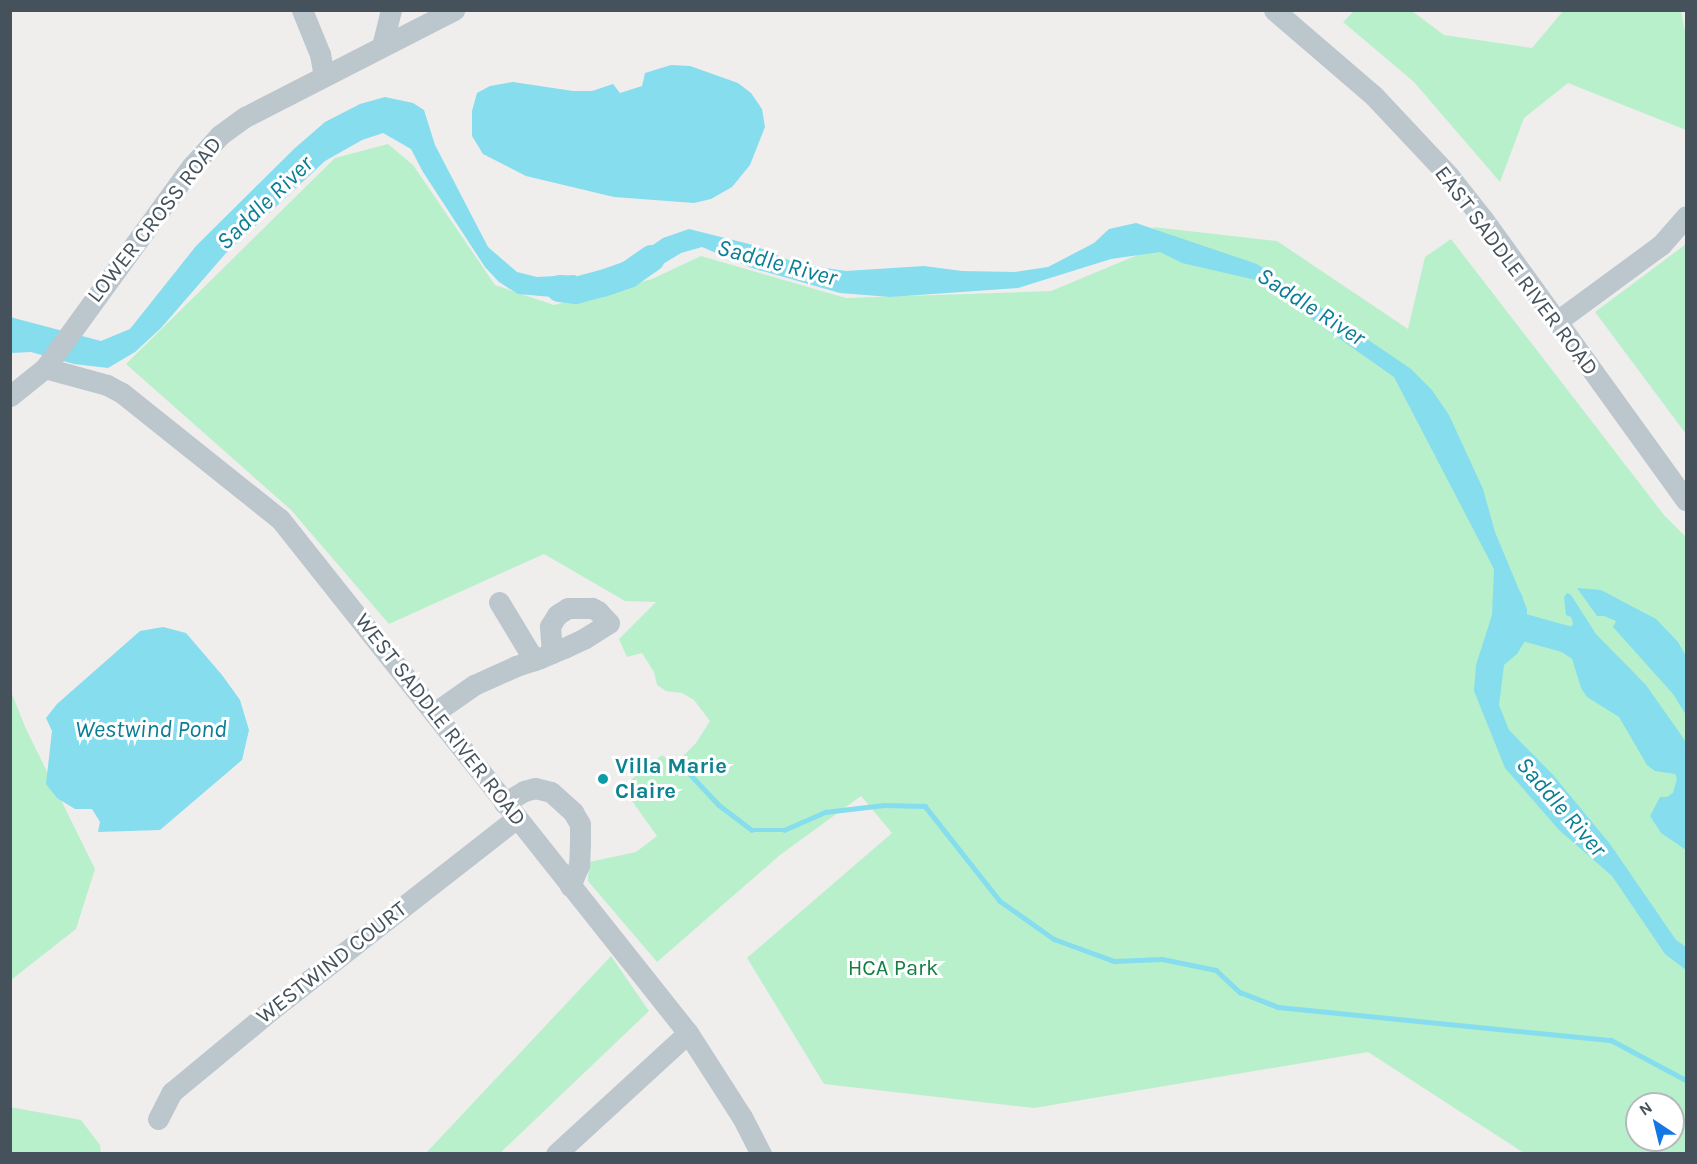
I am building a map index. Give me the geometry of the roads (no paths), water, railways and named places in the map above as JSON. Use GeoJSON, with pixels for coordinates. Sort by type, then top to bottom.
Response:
{"type":"FeatureCollection","features":[{"type":"Feature","properties":{"kind":"street"},"geometry":{"type":"LineString","coordinates":[[302,10],[320,54],[324,76]]}},
{"type":"Feature","properties":{"kind":"street"},"geometry":{"type":"LineString","coordinates":[[382,46],[392,10],[423,26]]}},
{"type":"Feature","properties":{"kind":"street","name":"LOWER CROSS ROAD"},"geometry":{"type":"LineString","coordinates":[[10,396],[47,364],[192,166],[220,135],[245,117],[454,10]]}},
{"type":"Feature","properties":{"kind":"street","name":"EAST SADDLE RIVER ROAD"},"geometry":{"type":"LineString","coordinates":[[1274,10],[1333,60],[1412,135],[1483,219],[1686,500]]}},
{"type":"Feature","properties":{"kind":"street"},"geometry":{"type":"LineString","coordinates":[[1556,322],[1661,245],[1686,216]]}},
{"type":"Feature","properties":{"kind":"street","name":"WEST SADDLE RIVER ROAD"},"geometry":{"type":"LineString","coordinates":[[47,364],[107,385],[122,393],[280,519],[688,1033],[742,1117],[761,1154]]}},
{"type":"Feature","properties":{"kind":"street"},"geometry":{"type":"LineString","coordinates":[[434,712],[474,685],[543,656],[500,602]]}},
{"type":"Feature","properties":{"kind":"street","name":"WESTWIND COURT"},"geometry":{"type":"LineString","coordinates":[[158,1119],[172,1092],[511,811],[524,791],[535,788],[552,792],[573,812],[580,824],[579,865],[570,886]]}},
{"type":"Feature","properties":{"kind":"street"},"geometry":{"type":"LineString","coordinates":[[556,1154],[688,1033]]}},
{"type":"Feature","properties":{"kind":"water"},"geometry":{"type":"Polygon","coordinates":[[[671,65],[690,66],[738,83],[751,93],[762,109],[765,127],[750,165],[732,187],[711,199],[694,203],[614,197],[526,176],[483,154],[472,136],[472,111],[477,93],[490,86],[513,82],[573,91],[592,91],[613,84],[620,93],[642,86],[645,73],[671,65]]]}},
{"type":"Feature","properties":{"kind":"water"},"geometry":{"type":"Polygon","coordinates":[[[385,97],[413,103],[424,110],[435,145],[488,247],[517,272],[537,277],[575,275],[585,283],[598,287],[612,283],[623,275],[630,263],[650,247],[663,238],[689,229],[753,245],[798,264],[846,271],[924,266],[962,271],[1015,272],[1048,267],[1094,243],[1109,229],[1136,223],[1257,264],[1411,369],[1432,390],[1449,415],[1483,489],[1495,532],[1527,609],[1525,641],[1517,654],[1504,665],[1499,705],[1509,730],[1554,776],[1610,844],[1676,940],[1686,947],[1686,970],[1665,954],[1612,876],[1559,830],[1505,768],[1474,691],[1476,665],[1492,615],[1494,569],[1394,377],[1256,280],[1182,263],[1160,252],[1111,259],[1018,288],[890,297],[840,293],[752,268],[702,247],[681,253],[617,292],[586,300],[518,294],[499,282],[485,267],[423,172],[411,149],[383,133],[362,140],[325,161],[226,253],[161,328],[135,352],[108,368],[74,364],[31,352],[11,353],[10,317],[101,341],[130,329],[196,246],[295,148],[325,122],[360,104],[385,97]]]}},
{"type":"Feature","properties":{"kind":"water"},"geometry":{"type":"Polygon","coordinates":[[[1577,588],[1601,590],[1656,619],[1678,642],[1686,656],[1686,715],[1673,694],[1613,627],[1616,621],[1597,616],[1577,588]]]}},
{"type":"Feature","properties":{"kind":"water"},"geometry":{"type":"Polygon","coordinates":[[[1567,593],[1571,595],[1596,634],[1646,685],[1686,742],[1686,850],[1661,833],[1650,816],[1660,797],[1667,797],[1673,793],[1677,779],[1675,774],[1655,771],[1647,765],[1619,717],[1587,697],[1581,688],[1570,652],[1569,635],[1573,623],[1571,617],[1566,615],[1564,597],[1567,593]]]}},
{"type":"Feature","properties":{"kind":"water","name":"Westwind Pond"},"geometry":{"type":"Polygon","coordinates":[[[163,627],[186,633],[240,700],[249,730],[242,760],[160,830],[98,832],[100,822],[92,809],[75,809],[57,798],[46,784],[52,731],[46,718],[57,704],[140,631],[163,627]]]}},
{"type":"Feature","properties":{"kind":"waterway","name":"Saddle River"},"geometry":{"type":"LineString","coordinates":[[559,288],[575,290],[602,283],[628,274],[651,258]]}},
{"type":"Feature","properties":{"kind":"waterway","name":"Saddle River"},"geometry":{"type":"LineString","coordinates":[[1509,600],[1513,624],[1567,639],[1600,661]]}},
{"type":"Feature","properties":{"kind":"waterway"},"geometry":{"type":"LineString","coordinates":[[690,774],[719,805],[752,830],[784,830],[825,812],[884,805],[925,806],[1000,901],[1054,939],[1114,961],[1162,959],[1216,970],[1240,992],[1278,1007],[1611,1040],[1686,1080]]}},
{"type":"Feature","properties":{"kind":"place","name":"Villa Marie Claire"},"geometry":{"type":"Point","coordinates":[603,779]}},
{"type":"Feature","properties":{"kind":"park label","name":"HCA Park"},"geometry":{"type":"Point","coordinates":[893,969]}}]}
